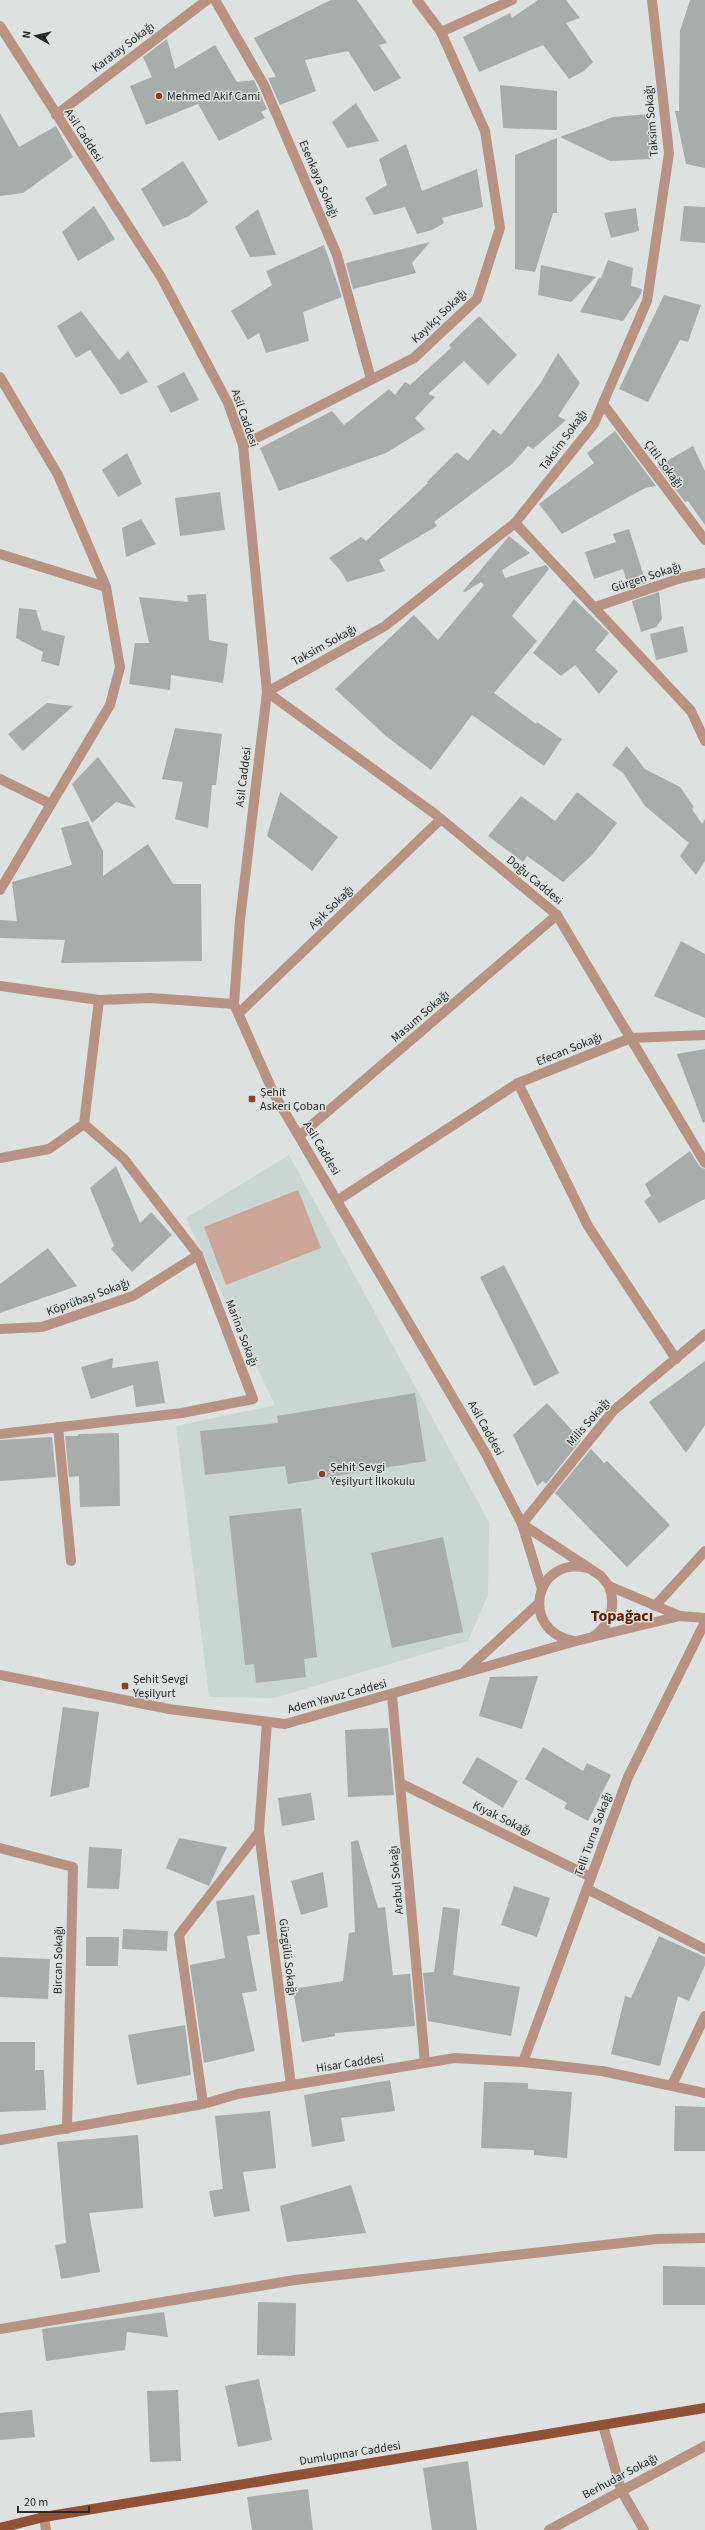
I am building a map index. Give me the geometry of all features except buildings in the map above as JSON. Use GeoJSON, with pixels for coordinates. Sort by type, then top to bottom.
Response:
{"type":"FeatureCollection","features":[{"type":"Feature","properties":{"kind":"main road","name":"Dumlupınar Caddesi"},"geometry":{"type":"LineString","coordinates":[[0,2528],[44,2517],[705,2408]]}},
{"type":"Feature","properties":{"kind":"street","name":"Karatay Sokağı"},"geometry":{"type":"LineString","coordinates":[[56,115],[207,0]]}},
{"type":"Feature","properties":{"kind":"street","name":"Esenkaya Sokağı"},"geometry":{"type":"LineString","coordinates":[[215,0],[264,85],[337,255],[371,379]]}},
{"type":"Feature","properties":{"kind":"street","name":"Kayıkçı Sokağı"},"geometry":{"type":"LineString","coordinates":[[243,445],[414,358],[477,299],[500,228],[485,130],[441,32],[417,0]]}},
{"type":"Feature","properties":{"kind":"street"},"geometry":{"type":"LineString","coordinates":[[441,32],[512,0]]}},
{"type":"Feature","properties":{"kind":"street","name":"Taksim Sokağı"},"geometry":{"type":"LineString","coordinates":[[266,692],[385,626],[515,523],[594,424],[647,301],[669,153],[652,0]]}},
{"type":"Feature","properties":{"kind":"street","name":"Asil Caddesi"},"geometry":{"type":"LineString","coordinates":[[0,26],[161,277],[228,403],[243,445],[266,692],[240,920],[236,1008],[274,1094],[338,1200],[482,1448],[522,1524],[542,1589]]}},
{"type":"Feature","properties":{"kind":"street"},"geometry":{"type":"LineString","coordinates":[[0,377],[58,475],[106,587],[120,667],[110,705],[0,890]]}},
{"type":"Feature","properties":{"kind":"street","name":"Çitil Sokağı"},"geometry":{"type":"LineString","coordinates":[[603,404],[705,540]]}},
{"type":"Feature","properties":{"kind":"street"},"geometry":{"type":"LineString","coordinates":[[515,523],[692,711],[705,741]]}},
{"type":"Feature","properties":{"kind":"street"},"geometry":{"type":"LineString","coordinates":[[0,554],[106,587]]}},
{"type":"Feature","properties":{"kind":"street","name":"Gürgen Sokağı"},"geometry":{"type":"LineString","coordinates":[[595,607],[681,578],[705,573]]}},
{"type":"Feature","properties":{"kind":"street","name":"Doğu Caddesi"},"geometry":{"type":"LineString","coordinates":[[266,692],[442,819],[557,915],[705,1163]]}},
{"type":"Feature","properties":{"kind":"street"},"geometry":{"type":"LineString","coordinates":[[0,779],[51,804]]}},
{"type":"Feature","properties":{"kind":"street","name":"Aşık Sokağı"},"geometry":{"type":"LineString","coordinates":[[236,1008],[442,819]]}},
{"type":"Feature","properties":{"kind":"street","name":"Masum Sokağı"},"geometry":{"type":"LineString","coordinates":[[299,1136],[557,915]]}},
{"type":"Feature","properties":{"kind":"street"},"geometry":{"type":"LineString","coordinates":[[0,986],[99,1000],[151,998],[236,1008]]}},
{"type":"Feature","properties":{"kind":"street"},"geometry":{"type":"LineString","coordinates":[[0,1158],[49,1149],[84,1124],[99,1000]]}},
{"type":"Feature","properties":{"kind":"street","name":"Efecan Sokağı"},"geometry":{"type":"LineString","coordinates":[[338,1200],[518,1084],[631,1038],[705,1035]]}},
{"type":"Feature","properties":{"kind":"street"},"geometry":{"type":"LineString","coordinates":[[518,1084],[588,1226],[676,1359]]}},
{"type":"Feature","properties":{"kind":"street","name":"Marina Sokağı"},"geometry":{"type":"LineString","coordinates":[[0,1434],[182,1412],[253,1399],[198,1255],[124,1159],[84,1124]]}},
{"type":"Feature","properties":{"kind":"street","name":"Köprübaşı Sokağı"},"geometry":{"type":"LineString","coordinates":[[0,1329],[42,1327],[133,1296],[198,1255]]}},
{"type":"Feature","properties":{"kind":"street","name":"Milis Sokağı"},"geometry":{"type":"LineString","coordinates":[[522,1524],[613,1411],[705,1334]]}},
{"type":"Feature","properties":{"kind":"street"},"geometry":{"type":"LineString","coordinates":[[58,1427],[71,1561]]}},
{"type":"Feature","properties":{"kind":"street","name":"Asil Caddesi"},"geometry":{"type":"LineString","coordinates":[[522,1524],[590,1569]]}},
{"type":"Feature","properties":{"kind":"street"},"geometry":{"type":"LineString","coordinates":[[655,1606],[705,1551]]}},
{"type":"Feature","properties":{"kind":"street"},"geometry":{"type":"LineString","coordinates":[[576,1641],[564,1639],[554,1634],[545,1625],[540,1614],[538,1603],[542,1589],[548,1579],[562,1569],[579,1566],[590,1569]]}},
{"type":"Feature","properties":{"kind":"street","name":"Adem Yavuz Caddesi"},"geometry":{"type":"LineString","coordinates":[[590,1569],[601,1576],[609,1586],[655,1606],[680,1616],[705,1618]]}},
{"type":"Feature","properties":{"kind":"street"},"geometry":{"type":"LineString","coordinates":[[592,1637],[602,1630],[609,1620],[613,1597],[609,1586]]}},
{"type":"Feature","properties":{"kind":"street","name":"Adem Yavuz Caddesi"},"geometry":{"type":"LineString","coordinates":[[465,1672],[538,1603]]}},
{"type":"Feature","properties":{"kind":"street","name":"Adem Yavuz Caddesi"},"geometry":{"type":"LineString","coordinates":[[0,1675],[169,1709],[285,1724],[392,1695],[465,1672],[576,1641],[680,1616]]}},
{"type":"Feature","properties":{"kind":"street","name":"Telli Turna Sokağı"},"geometry":{"type":"LineString","coordinates":[[523,2062],[628,1777],[705,1622]]}},
{"type":"Feature","properties":{"kind":"street","name":"Arabul Sokağı"},"geometry":{"type":"LineString","coordinates":[[392,1695],[425,2063]]}},
{"type":"Feature","properties":{"kind":"street","name":"Güzgülü Sokağı"},"geometry":{"type":"LineString","coordinates":[[267,1722],[259,1832],[292,2085]]}},
{"type":"Feature","properties":{"kind":"street","name":"Kıyak Sokağı"},"geometry":{"type":"LineString","coordinates":[[400,1783],[591,1877]]}},
{"type":"Feature","properties":{"kind":"street"},"geometry":{"type":"LineString","coordinates":[[203,2104],[179,1935],[259,1832]]}},
{"type":"Feature","properties":{"kind":"street","name":"Bircan Sokağı"},"geometry":{"type":"LineString","coordinates":[[0,1848],[73,1867],[67,2129]]}},
{"type":"Feature","properties":{"kind":"street"},"geometry":{"type":"LineString","coordinates":[[587,1889],[705,1949]]}},
{"type":"Feature","properties":{"kind":"street"},"geometry":{"type":"LineString","coordinates":[[672,2085],[705,2016]]}},
{"type":"Feature","properties":{"kind":"street","name":"Hisar Caddesi"},"geometry":{"type":"LineString","coordinates":[[0,2140],[203,2104],[238,2094],[454,2058],[523,2062],[602,2071],[705,2093]]}},
{"type":"Feature","properties":{"kind":"street"},"geometry":{"type":"LineString","coordinates":[[0,2329],[294,2280],[657,2239],[705,2238]]}},
{"type":"Feature","properties":{"kind":"street"},"geometry":{"type":"LineString","coordinates":[[603,2425],[621,2490],[644,2530]]}},
{"type":"Feature","properties":{"kind":"street","name":"Berhudar Sokağı"},"geometry":{"type":"LineString","coordinates":[[549,2530],[705,2446]]}},
{"type":"Feature","properties":{"kind":"street"},"geometry":{"type":"LineString","coordinates":[[44,2517],[46,2530]]}},
{"type":"Feature","properties":{"kind":"shaded area","name":"Şehit Sevgi Yeşilyurt İlkokulu"},"geometry":{"type":"Polygon","coordinates":[[[289,1155],[489,1522],[488,1595],[468,1641],[274,1698],[209,1697],[176,1426],[275,1405],[186,1218],[289,1155]]]}},
{"type":"Feature","properties":{"kind":"shaded area"},"geometry":{"type":"Polygon","coordinates":[[[298,1190],[321,1248],[226,1285],[204,1227],[298,1190]]]}},
{"type":"Feature","properties":{"kind":"place","name":"Mehmed Akif Cami"},"geometry":{"type":"Point","coordinates":[159,96]}},
{"type":"Feature","properties":{"kind":"place","name":"Şehit Askeri Çoban"},"geometry":{"type":"Point","coordinates":[252,1099]}},
{"type":"Feature","properties":{"kind":"place","name":"Şehit Sevgi Yeşilyurt İlkokulu"},"geometry":{"type":"Point","coordinates":[322,1474]}},
{"type":"Feature","properties":{"kind":"place","name":"Şehit Sevgi Yeşilyurt"},"geometry":{"type":"Point","coordinates":[125,1686]}},
{"type":"Feature","properties":{"kind":"district","name":"Topağacı"},"geometry":{"type":"Point","coordinates":[622,1615]}}]}
